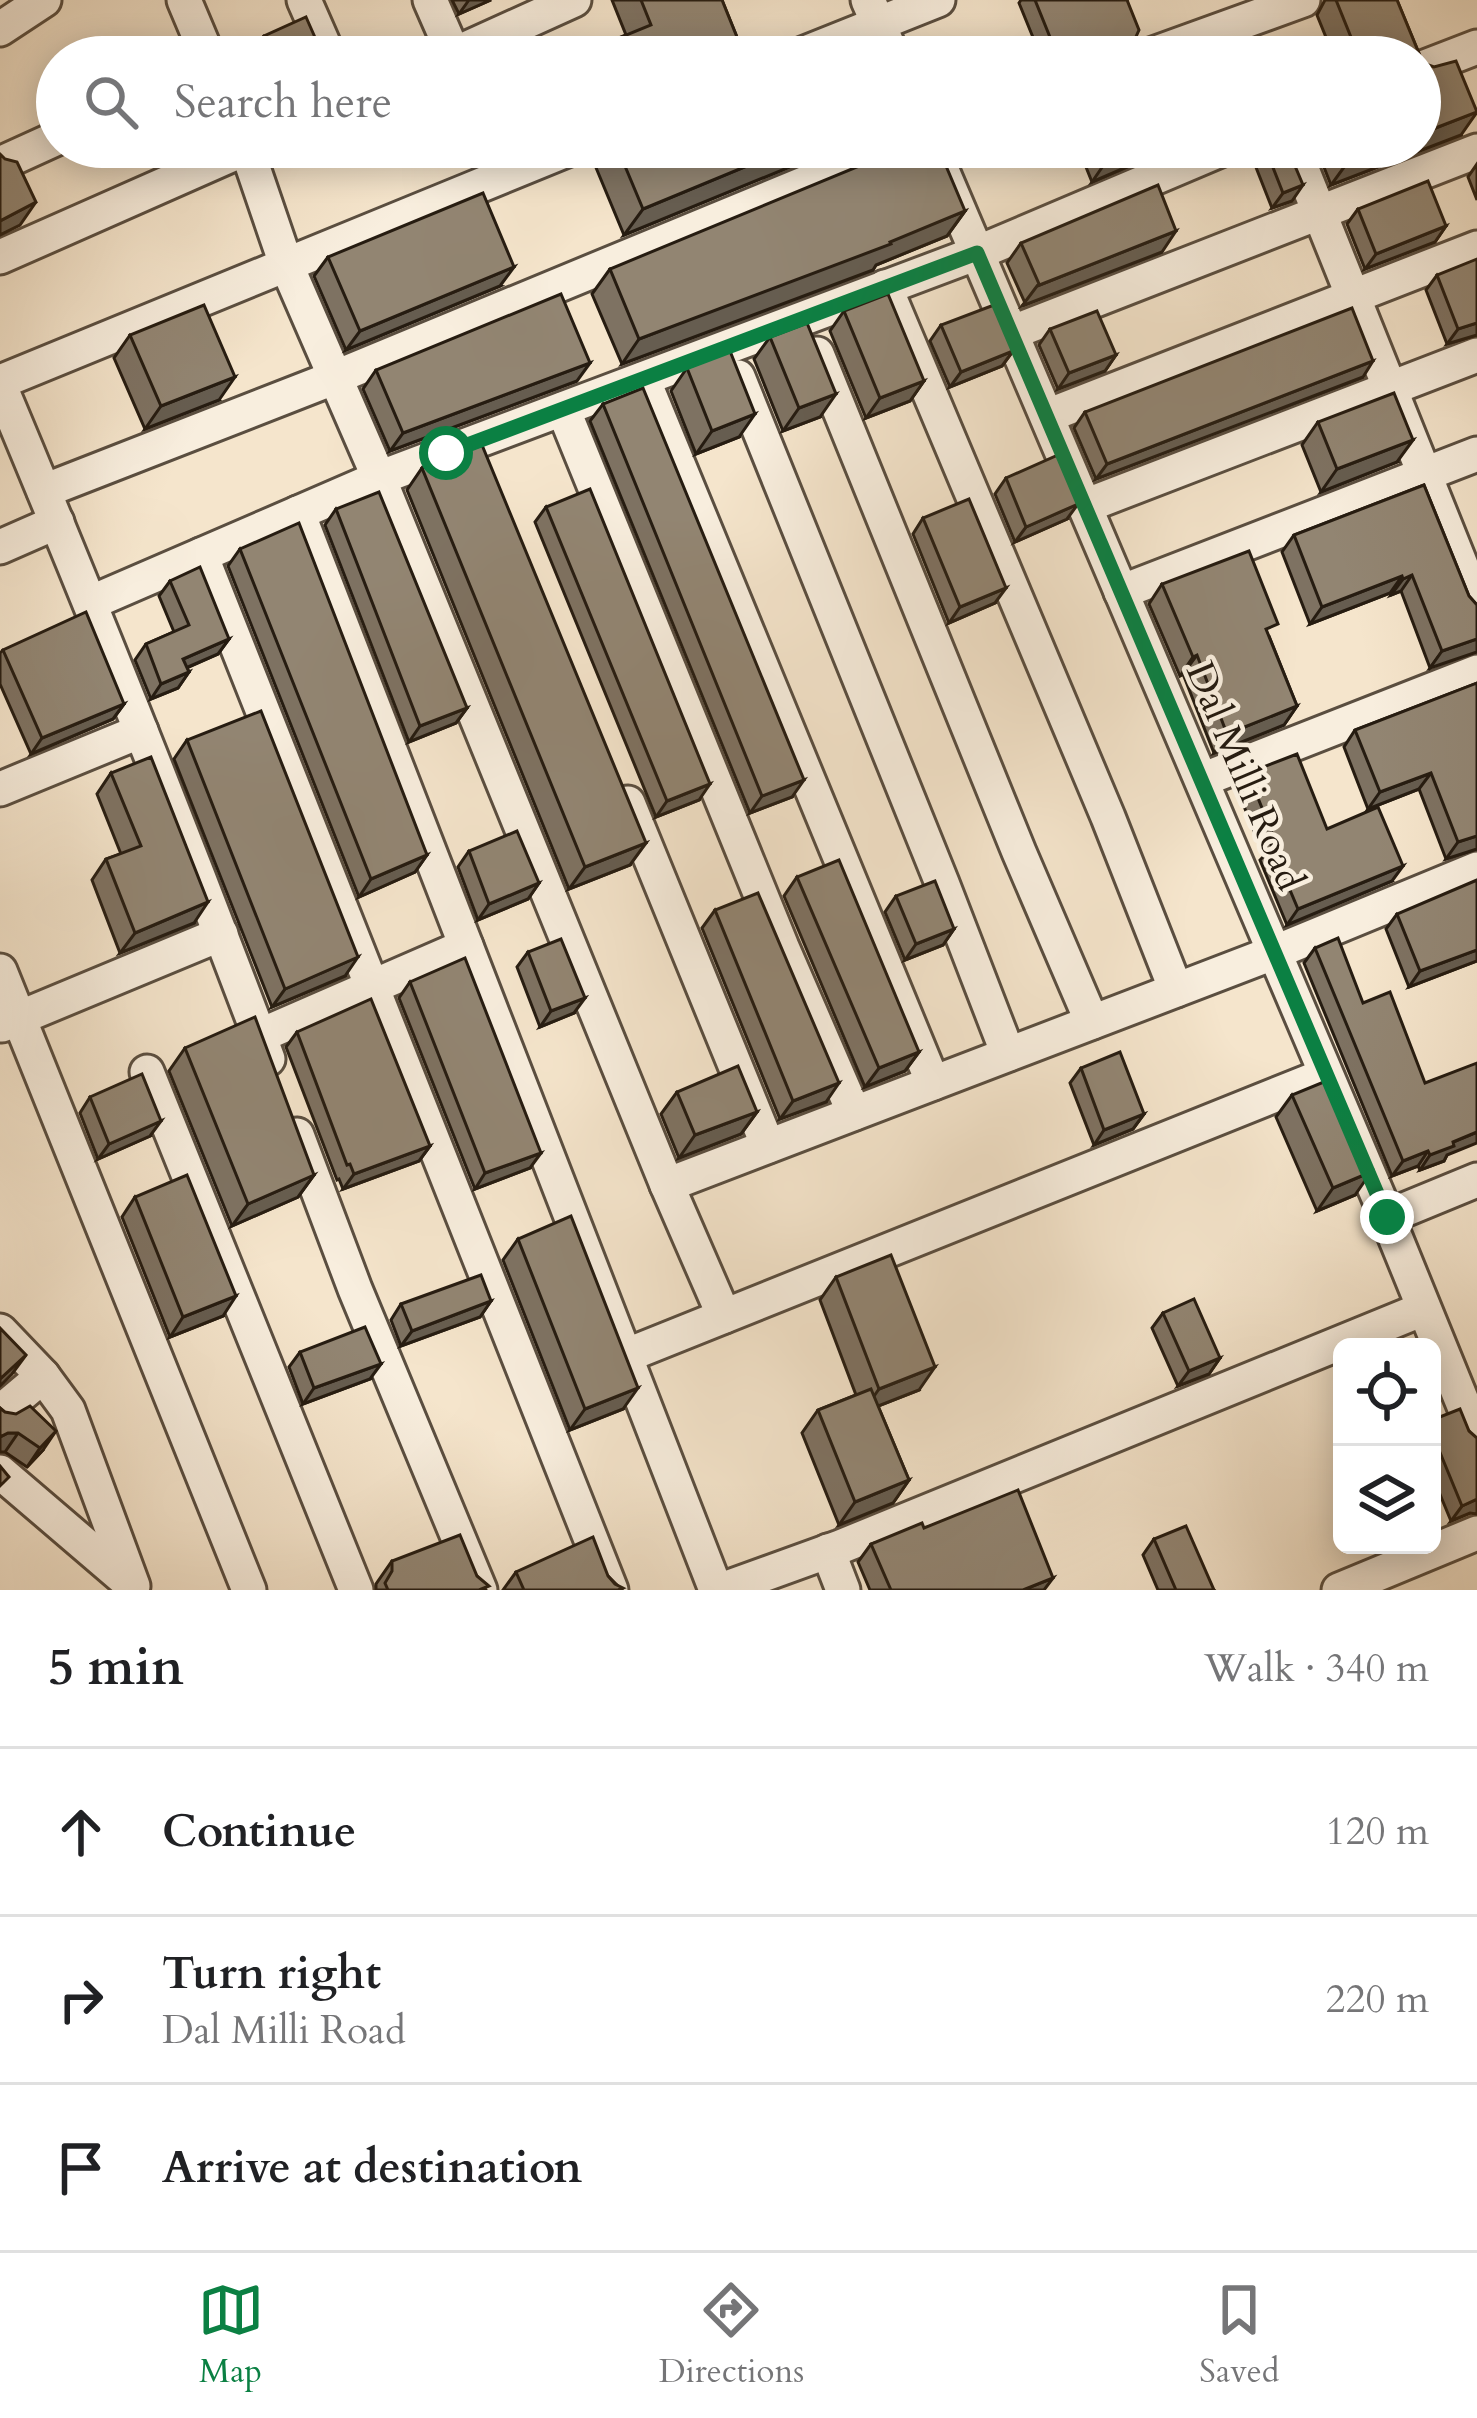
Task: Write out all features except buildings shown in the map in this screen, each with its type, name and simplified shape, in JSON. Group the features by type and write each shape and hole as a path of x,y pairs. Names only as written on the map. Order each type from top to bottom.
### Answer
{"street":[{"path":"0,29 44,0"},
{"path":"184,0 199,36"},
{"path":"304,0 320,36"},
{"path":"430,0 444,36"},
{"path":"495,36 574,0"},
{"path":"832,36 873,12 938,0"},
{"path":"1203,36 1303,0"},
{"path":"1441,61 1477,47"},
{"path":"0,164 36,148"},
{"path":"1441,165 1477,151"},
{"path":"0,257 200,168"},
{"path":"254,168 286,264 380,478 724,1316"},
{"path":"480,1590 355,1289 221,934 0,384 522,168"},
{"path":"44,490 336,377 842,168"},
{"name":"Dal Milli Road","path":"941,168 1477,1438"},
{"path":"90,603 380,478 483,451 563,409 977,253 1177,168"},
{"path":"1301,168 1477,605"},
{"path":"1011,333 1432,168"},
{"path":"1046,416 1477,248"},
{"path":"885,287 1176,990"},
{"path":"803,319 1092,1022"},
{"path":"726,347 1008,1054"},
{"path":"1085,506 1477,356"},
{"path":"643,379 933,1083"},
{"path":"563,409 854,1113"},
{"path":"1121,592 1477,454"},
{"path":"298,513 719,1590 828,1551 1423,1309"},
{"path":"0,547 57,523"},
{"path":"201,555 611,1590"},
{"path":"1202,780 1477,672"},
{"path":"0,789 141,731"},
{"path":"611,764 768,1146"},
{"path":"667,1185 1274,953 1477,868"},
{"path":"9,1022 221,934"},
{"path":"260,1036 466,946"},
{"path":"0,970 9,1022 249,1590"},
{"path":"147,1072 356,1590"},
{"path":"626,1356 1325,1075"},
{"path":"1387,1217 1477,1180"},
{"path":"0,1330 68,1410 136,1588"},
{"path":"0,1412 43,1376"},
{"path":"0,1472 136,1588"},
{"path":"1339,1590 1477,1533"},
{"path":"828,1551 843,1590"}],"route":[{"path":"446,453 977,253 1387,1217"}]}
